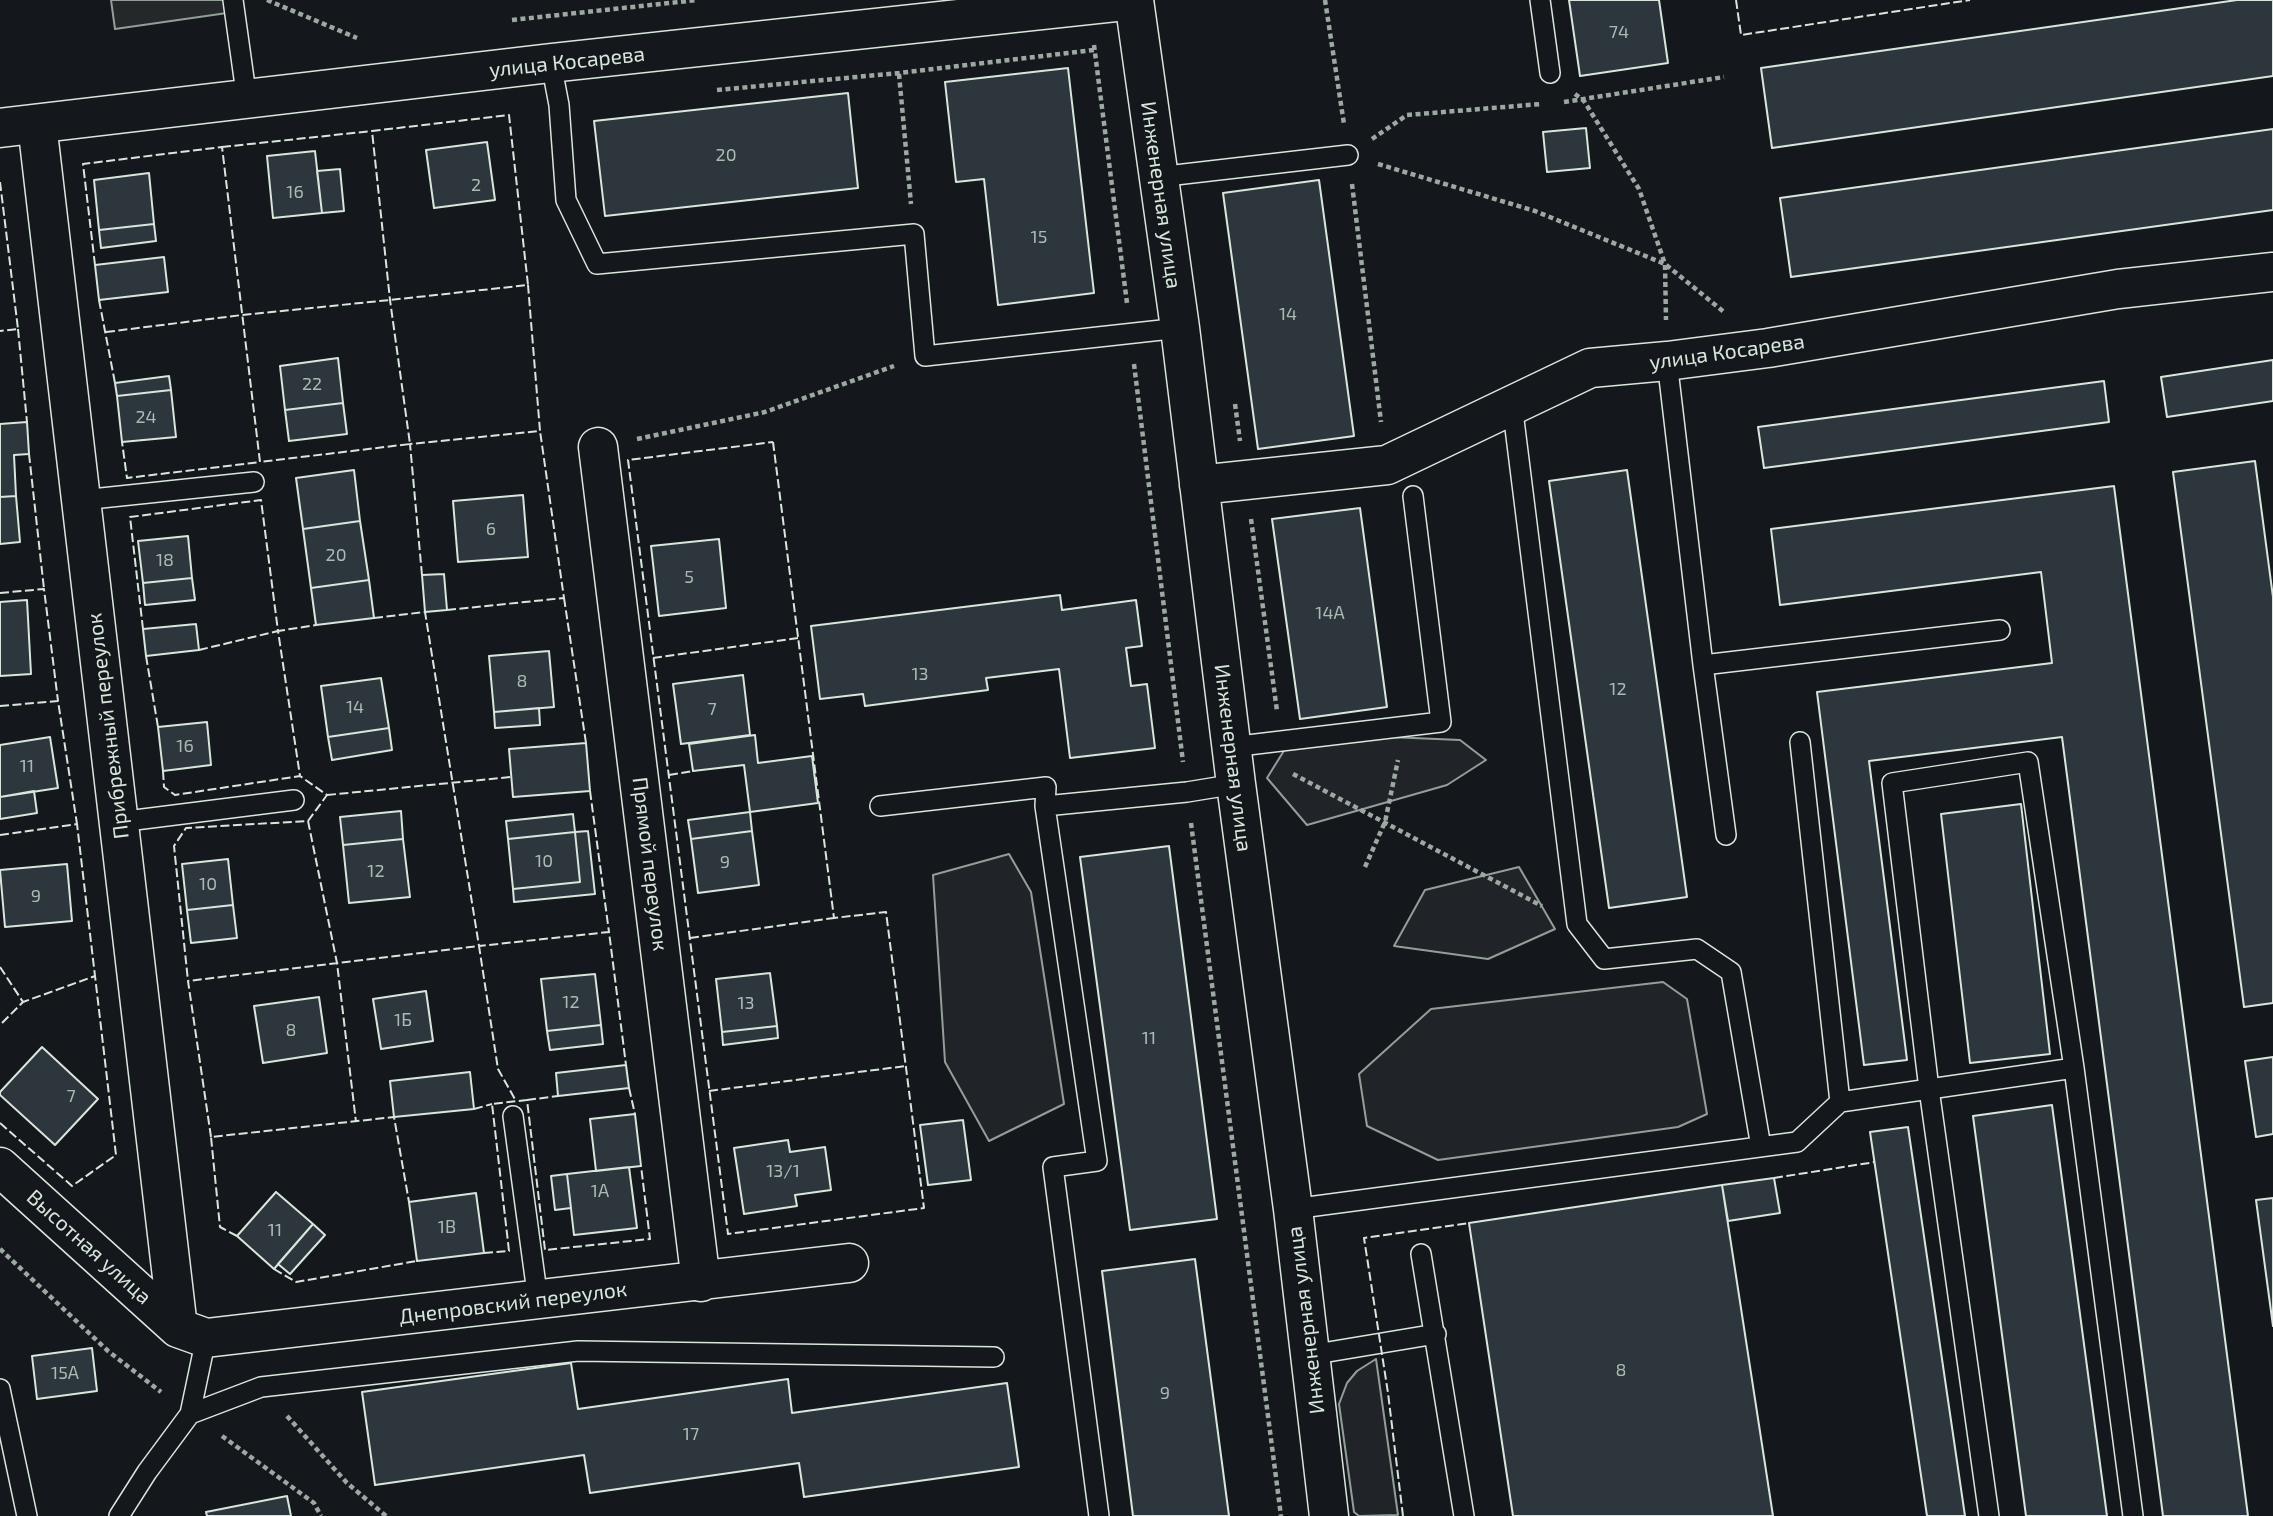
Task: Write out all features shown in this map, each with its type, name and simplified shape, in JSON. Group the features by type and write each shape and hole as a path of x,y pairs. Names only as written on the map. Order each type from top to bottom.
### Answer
{"street":[{"name":"улица Косарева","path":"0,128 551,63 1134,0"},
{"name":"Инженерная улица","path":"1134,0 1180,328 1231,747 1293,1209 1329,1516"},
{"name":"Прибрежный переулок","path":"37,124 119,822 192,1333"},
{"name":"улица Косарева","path":"1199,485 1387,465 1590,368 1768,348 2118,289 2273,272"},
{"name":"Прямой переулок","path":"598,447 701,1282"},
{"name":"Высотная улица","path":"0,1167 192,1333"},
{"name":"Днепровский переулок","path":"192,1333 537,1300 849,1263"}],"lane":[{"path":"233,0 247,100"},
{"path":"1539,0 1550,73"},
{"path":"551,63 559,105 566,200 597,264 914,234 925,356 1180,328"},
{"path":"1158,177 1348,155"},
{"path":"1667,361 1726,835"},
{"path":"1512,404 1577,924 1604,958 1697,948 1731,972 1761,1147"},
{"path":"82,500 254,482"},
{"path":"1231,747 1441,722 1413,496"},
{"path":"1703,665 2000,630"},
{"path":"1800,743 1840,1102"},
{"path":"1989,1516 1929,1089 1892,783 2028,762 2074,1068 2133,1516"},
{"path":"1045,806 1187,792 1236,784"},
{"path":"880,806 1046,787 1045,806 1097,1161 1053,1167 1099,1516"},
{"path":"119,822 294,800"},
{"path":"1293,1209 1797,1142 1840,1102 2074,1068"},
{"path":"513,1116 537,1300"},
{"path":"1421,1254 1464,1516"},
{"path":"190,1414 192,1333"},
{"path":"1310,1355 1436,1334"},
{"path":"119,1516 147,1472 190,1414 261,1387 578,1351 994,1357"},
{"path":"0,1389 27,1516"}],"path":[{"path":"267,0 357,38"},
{"path":"512,20 697,0"},
{"path":"1325,0 1348,155 1387,465"},
{"path":"894,27 914,234"},
{"path":"708,91 899,73 1140,45"},
{"path":"1550,73 1584,101 1639,189 1665,264 1667,361"},
{"path":"1556,103 1584,101 1724,77"},
{"path":"1348,155 1407,115 1543,104"},
{"path":"1348,155 1535,211 1665,264 1768,348"},
{"path":"598,447 765,412 925,356"},
{"path":"1234,400 1284,769 1577,924"},
{"path":"1365,867 1385,822 1406,725"},
{"path":"0,1248 108,1350 190,1414 314,1503 321,1516"},
{"path":"261,1387 347,1483 386,1516"}],"shaded area":[{"path":"111,0 233,0 234,12 115,29"},
{"path":"1295,733 1460,740 1486,760 1447,785 1307,825 1267,778"},
{"path":"1009,854 1031,892 1064,1104 989,1141 945,1062 933,875"},
{"path":"1519,867 1555,929 1488,959 1394,946 1425,890"},
{"path":"1663,982 1687,999 1707,1114 1678,1127 1438,1160 1367,1126 1359,1074 1431,1009"},
{"path":"1376,1359 1398,1515 1359,1516 1354,1512 1339,1404 1347,1383 1357,1371"}],"building":[{"path":"1569,0 1659,0 1668,63 1580,76"},
{"path":"2237,0 2273,0 2273,76 1772,148 1761,68"},
{"path":"1068,68 1094,293 998,305 984,179 956,182 945,82"},
{"path":"848,93 858,188 605,216 594,121"},
{"path":"1586,128 1590,168 1547,172 1543,132"},
{"path":"2273,129 2273,210 1791,277 1780,198"},
{"path":"487,142 495,200 434,208 426,150"},
{"path":"315,151 322,213 273,218 267,156"},
{"path":"340,169 344,211 322,213 317,171"},
{"path":"149,173 154,224 99,230 94,180"},
{"path":"1319,180 1354,436 1258,449 1223,193"},
{"path":"154,224 156,241 101,248 99,230"},
{"path":"164,257 168,292 99,300 95,265"},
{"path":"338,358 343,403 285,410 280,366"},
{"path":"2273,360 2273,401 2167,417 2161,377"},
{"path":"169,376 171,390 117,396 115,383"},
{"path":"2104,381 2109,422 1764,468 1758,427"},
{"path":"171,390 176,437 122,442 117,396"},
{"path":"343,403 347,434 289,441 285,410"},
{"path":"27,422 29,454 14,455 16,496 0,497 0,424"},
{"path":"2255,461 2273,597 2273,1003 2244,1007 2173,472"},
{"path":"354,470 360,521 303,529 296,478"},
{"path":"1627,470 1687,897 1609,908 1549,481"},
{"path":"2114,486 2248,1516 2163,1516 2062,737 1869,761 1907,1060 1864,1065 1817,692 2052,663 2041,572 1780,605 1771,529"},
{"path":"523,495 528,557 458,562 453,501"},
{"path":"16,496 20,542 0,544 0,497"},
{"path":"1360,508 1387,707 1300,719 1272,519"},
{"path":"360,521 369,580 311,588 303,529"},
{"path":"188,536 192,578 143,583 138,541"},
{"path":"719,539 726,608 659,616 651,546"},
{"path":"444,574 447,610 425,612 422,575"},
{"path":"192,578 195,600 145,605 143,583"},
{"path":"369,580 374,618 316,625 311,588"},
{"path":"1060,595 1062,610 1136,600 1142,646 1126,648 1131,686 1147,684 1155,748 1070,758 1059,669 986,678 988,690 865,706 863,694 820,699 811,626"},
{"path":"27,600 31,674 0,676 0,602"},
{"path":"196,624 199,650 146,656 143,629"},
{"path":"549,651 554,707 494,712 489,656"},
{"path":"743,675 750,735 681,744 673,684"},
{"path":"381,678 389,728 328,737 321,686"},
{"path":"539,708 540,725 495,728 494,712"},
{"path":"207,722 211,765 163,771 158,727"},
{"path":"389,728 392,750 332,760 328,737"},
{"path":"755,735 758,763 812,756 818,803 750,812 744,765 693,771 689,744"},
{"path":"50,737 58,788 0,797 0,745"},
{"path":"586,743 590,791 513,797 509,749"},
{"path":"34,791 37,813 0,819 0,797"},
{"path":"2021,804 2050,1054 1970,1063 1941,814"},
{"path":"401,811 403,839 343,845 340,817"},
{"path":"750,812 752,831 691,839 688,820"},
{"path":"573,814 575,832 508,839 506,821"},
{"path":"588,831 595,894 514,902 513,889 580,882 575,832"},
{"path":"752,831 759,885 698,893 691,839"},
{"path":"575,832 580,882 513,889 508,839"},
{"path":"403,839 410,897 349,903 343,845"},
{"path":"1169,846 1217,1219 1130,1230 1080,857"},
{"path":"228,859 233,905 187,910 182,864"},
{"path":"67,864 72,921 5,927 0,870"},
{"path":"233,905 237,938 191,943 187,910"},
{"path":"770,973 777,1026 722,1032 716,979"},
{"path":"595,974 601,1025 547,1031 541,979"},
{"path":"426,991 433,1041 381,1049 373,999"},
{"path":"319,997 327,1053 263,1063 254,1006"},
{"path":"601,1025 603,1044 550,1050 547,1031"},
{"path":"777,1026 778,1038 723,1045 722,1032"},
{"path":"42,1047 98,1099 55,1145 0,1095"},
{"path":"2273,1057 2273,1134 2256,1137 2245,1061"},
{"path":"626,1065 629,1088 558,1096 556,1073"},
{"path":"470,1072 474,1109 394,1117 390,1081"},
{"path":"2052,1105 2107,1516 2026,1516 1973,1116"},
{"path":"635,1114 641,1166 596,1171 590,1119"},
{"path":"963,1120 971,1180 928,1185 920,1125"},
{"path":"1908,1127 1965,1516 1927,1516 1870,1132"},
{"path":"788,1140 790,1152 825,1147 831,1190 795,1195 797,1206 744,1214 734,1148"},
{"path":"629,1167 637,1228 574,1235 567,1174"},
{"path":"567,1174 571,1208 555,1210 551,1176"},
{"path":"1774,1178 1780,1213 1728,1221 1722,1185"},
{"path":"1722,1185 1773,1516 1513,1516 1469,1223"},
{"path":"276,1192 313,1224 274,1269 237,1236"},
{"path":"476,1193 484,1253 417,1261 409,1202"},
{"path":"2273,1198 2273,1326 2256,1200"},
{"path":"313,1224 325,1235 290,1274 278,1264"},
{"path":"1195,1259 1229,1516 1133,1516 1102,1271"},
{"path":"92,1348 97,1391 37,1399 32,1356"},
{"path":"571,1363 578,1409 788,1379 792,1413 1007,1383 1019,1467 804,1497 799,1463 590,1493 584,1455 375,1485 362,1392"},
{"path":"287,1496 291,1516 207,1516 206,1512"}],"fence":[{"path":"1736,0 1741,35 1970,0"},
{"path":"106,332 242,315 390,300 528,285 509,115 372,131 390,300 410,444 260,462"},
{"path":"222,147 372,131"},
{"path":"95,265 83,164 222,147 260,462 127,478 122,442"},
{"path":"0,182 18,329 0,331"},
{"path":"422,575 410,444 540,431 528,285"},
{"path":"99,300 115,383"},
{"path":"18,329 27,422"},
{"path":"447,610 564,598 540,431"},
{"path":"773,442 834,918 886,912 924,1208 728,1234 628,460 773,442"},
{"path":"29,454 44,589"},
{"path":"143,629 130,517 261,500 278,631 316,625"},
{"path":"0,593 44,589 58,701"},
{"path":"564,598 586,743"},
{"path":"374,618 425,612 479,946 609,932 626,1065"},
{"path":"199,650 278,631 300,776"},
{"path":"653,658 798,638"},
{"path":"146,656 158,727"},
{"path":"0,706 58,701 77,824"},
{"path":"163,771 164,787 175,795 300,776 327,795 308,821 186,828 174,846 188,981"},
{"path":"669,775 693,771"},
{"path":"327,795 511,777"},
{"path":"590,791 609,932"},
{"path":"308,821 337,963 356,1122"},
{"path":"0,835 77,824 95,976"},
{"path":"690,938 834,918"},
{"path":"211,1137 188,981 479,946 498,1069 516,1101"},
{"path":"0,967 23,1002 0,1025"},
{"path":"0,1123 72,1186 116,1155 95,976 23,1002"},
{"path":"709,1091 906,1066"},
{"path":"629,1088 635,1114"},
{"path":"527,1100 558,1096"},
{"path":"484,1253 509,1251 492,1104 527,1100 545,1250 650,1239 641,1166"},
{"path":"474,1109 492,1104"},
{"path":"237,1236 220,1227 211,1137 394,1117 409,1202"},
{"path":"1774,1178 1875,1162"},
{"path":"1403,1516 1388,1393 1364,1238 1469,1223"},
{"path":"274,1269 296,1282 417,1261"}]}
